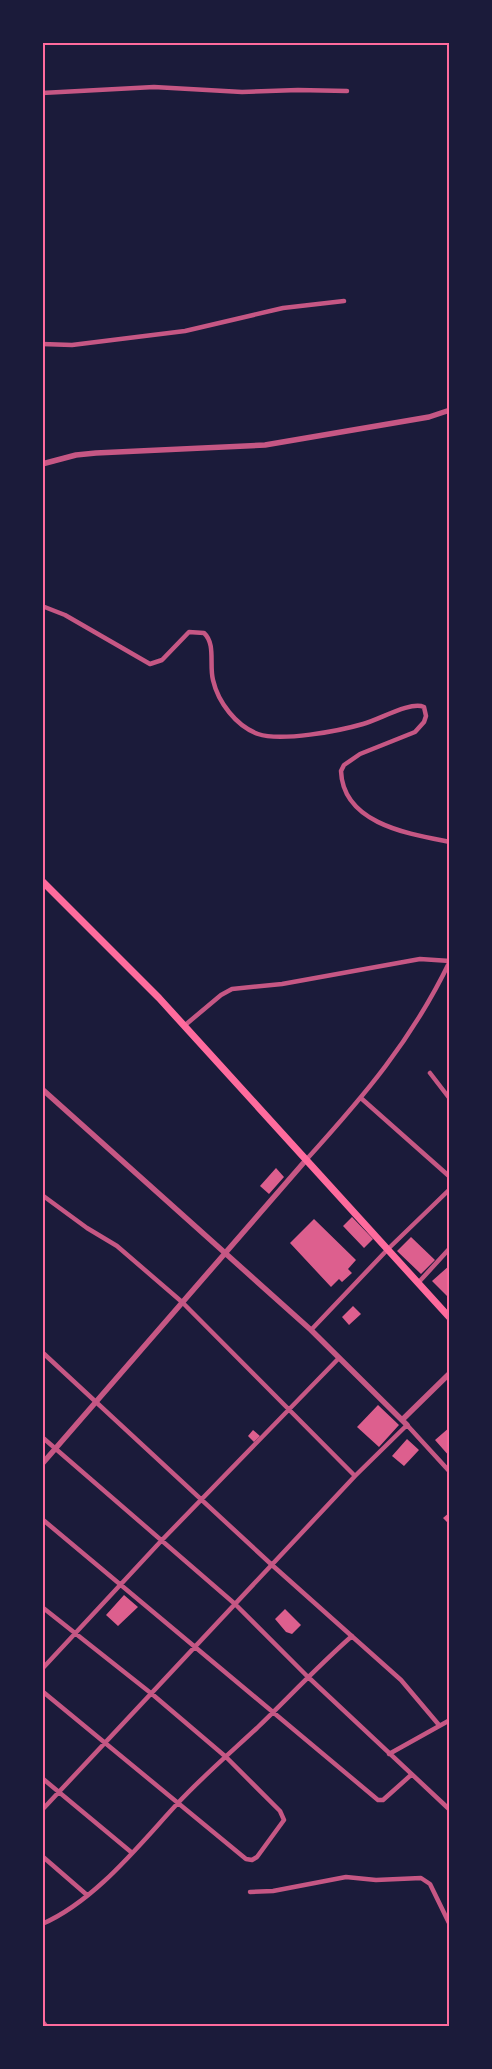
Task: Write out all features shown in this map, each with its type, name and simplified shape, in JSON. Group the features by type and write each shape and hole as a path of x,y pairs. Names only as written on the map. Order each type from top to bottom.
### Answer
{"main road":[{"path":"42,882 184,1026 450,1318"}],"street":[{"path":"42,93 154,87 235,92 347,90"},
{"path":"42,344 72,345 185,331 283,308 344,301"},
{"path":"42,464 67,457 96,453 265,445 429,417 450,410"},
{"path":"42,606 65,615 150,664 162,660 189,632 204,633 210,643 213,680 218,695 237,721 258,734 302,735 341,730 364,724 408,707 420,705 424,707 426,716 420,728 415,732 350,760 341,771 341,781 350,798 369,818 392,829 450,842"},
{"path":"42,1464 306,1160 362,1099 423,1013 450,961 420,960 282,984 232,989 221,994 184,1026"},
{"path":"430,1073 450,1099"},
{"path":"42,1089 311,1330 450,1472"},
{"path":"362,1099 450,1177"},
{"path":"311,1330 388,1249 450,1190"},
{"path":"42,1195 87,1228 116,1246 182,1302 355,1476"},
{"path":"418,1283 450,1248"},
{"path":"42,1352 272,1565 401,1680 439,1725"},
{"path":"42,1669 201,1499 338,1359"},
{"path":"42,1810 60,1793 450,1373"},
{"path":"42,1437 235,1604 307,1676 450,1810"},
{"path":"42,1519 378,1800 383,1800 411,1774"},
{"path":"42,1606 152,1694 226,1758 280,1811 284,1820 260,1853 253,1860 248,1860 42,1691"},
{"path":"42,1924 65,1912 87,1895 178,1802 226,1758 307,1676 352,1636"},
{"path":"389,1754 450,1720"},
{"path":"42,1778 131,1852"},
{"path":"42,1856 87,1895"},
{"path":"250,1892 272,1891 346,1877 376,1880 420,1878 430,1884 450,1925"},
{"path":"42,2022 46,2026"}],"building":[{"path":"276,1168 284,1177 269,1194 260,1186"},
{"path":"352,1217 373,1239 364,1248 343,1226"},
{"path":"314,1219 356,1260 348,1269 352,1273 342,1282 339,1279 331,1287 290,1243"},
{"path":"411,1237 435,1260 421,1274 397,1251"},
{"path":"450,1265 450,1299 432,1281"},
{"path":"353,1306 361,1314 349,1325 342,1317"},
{"path":"378,1405 399,1425 379,1447 357,1427"},
{"path":"450,1427 450,1457 435,1440"},
{"path":"253,1430 260,1436 254,1442 248,1436"},
{"path":"407,1439 419,1450 404,1466 392,1456"},
{"path":"450,1512 450,1525 443,1518"},
{"path":"124,1595 138,1607 118,1626 106,1615"},
{"path":"285,1609 301,1625 292,1634 286,1632 275,1619"}]}
